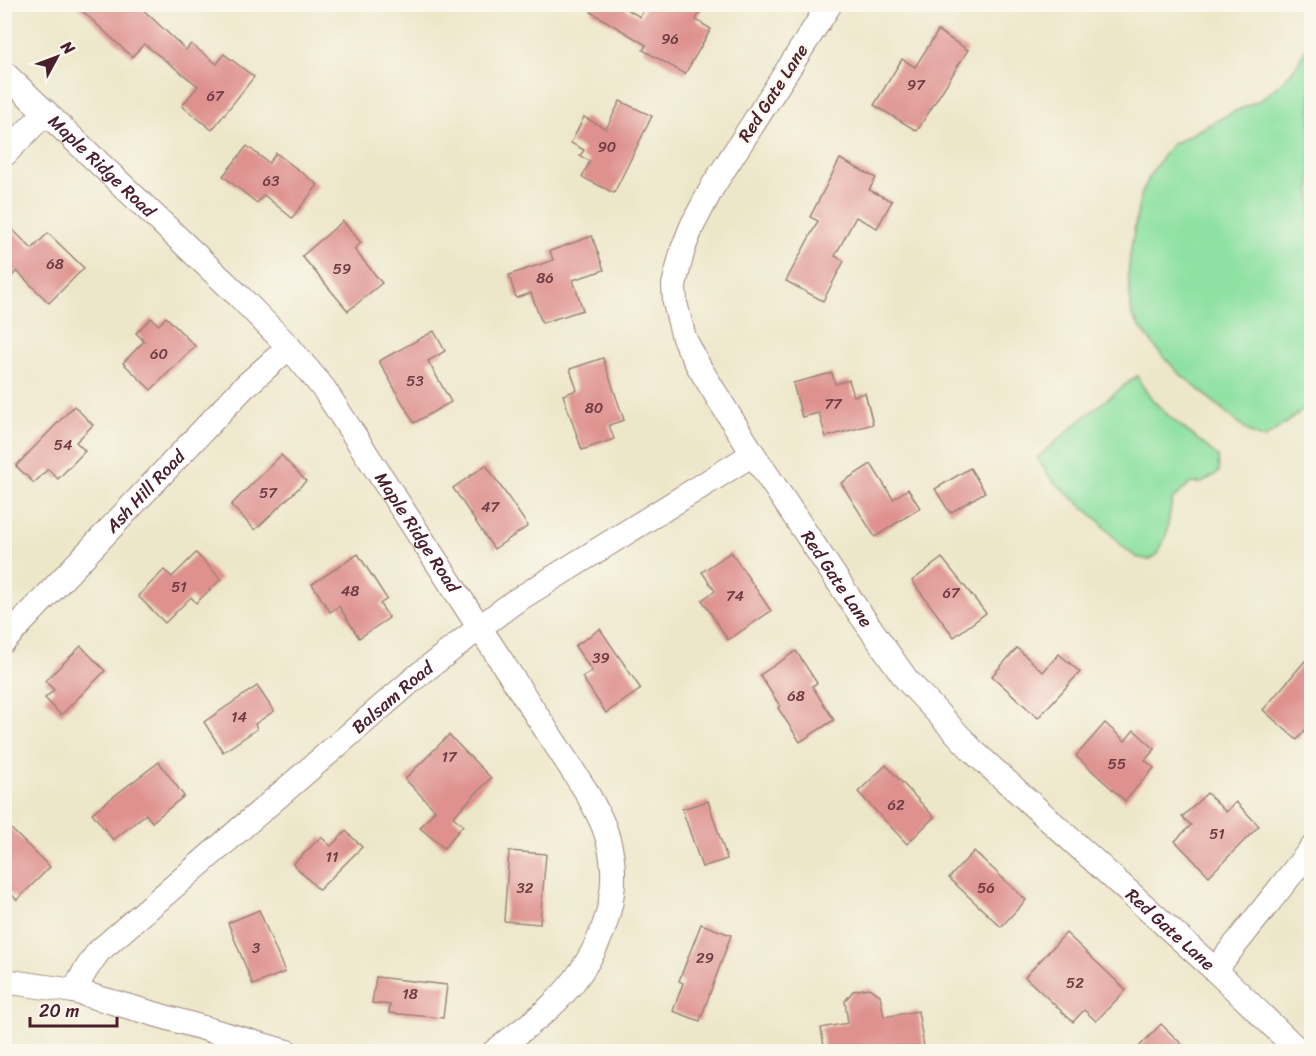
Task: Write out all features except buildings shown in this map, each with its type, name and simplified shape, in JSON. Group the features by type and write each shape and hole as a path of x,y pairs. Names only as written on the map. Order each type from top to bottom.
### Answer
{"street":[{"name":"Red Gate Lane","path":"830,4 709,193 692,226 683,249 674,285 675,303 687,345 753,454 906,679 943,720 1009,784 1215,970 1300,1052"},
{"name":"Maple Ridge Road","path":"4,73 239,296 289,347 340,411 586,791 607,836 614,878 609,911 597,945 579,974 547,1009 494,1052"},
{"path":"4,155 46,112"},
{"name":"Ash Hill Road","path":"4,640 242,389 289,347"},
{"name":"Balsam Road","path":"74,991 98,952 416,677 514,602 753,454"},
{"path":"1215,970 1311,848"},
{"path":"4,981 74,991 287,1052"}],"green space":[{"path":"1311,41 1311,404 1264,439 1251,433 1180,374 1159,352 1132,316 1128,275 1131,248 1140,198 1151,173 1171,145 1260,100 1295,68"},
{"path":"1137,376 1144,389 1163,411 1218,457 1219,472 1202,483 1191,483 1172,500 1166,536 1158,554 1149,560 1136,557 1122,546 1099,521 1052,480 1037,458"}]}
